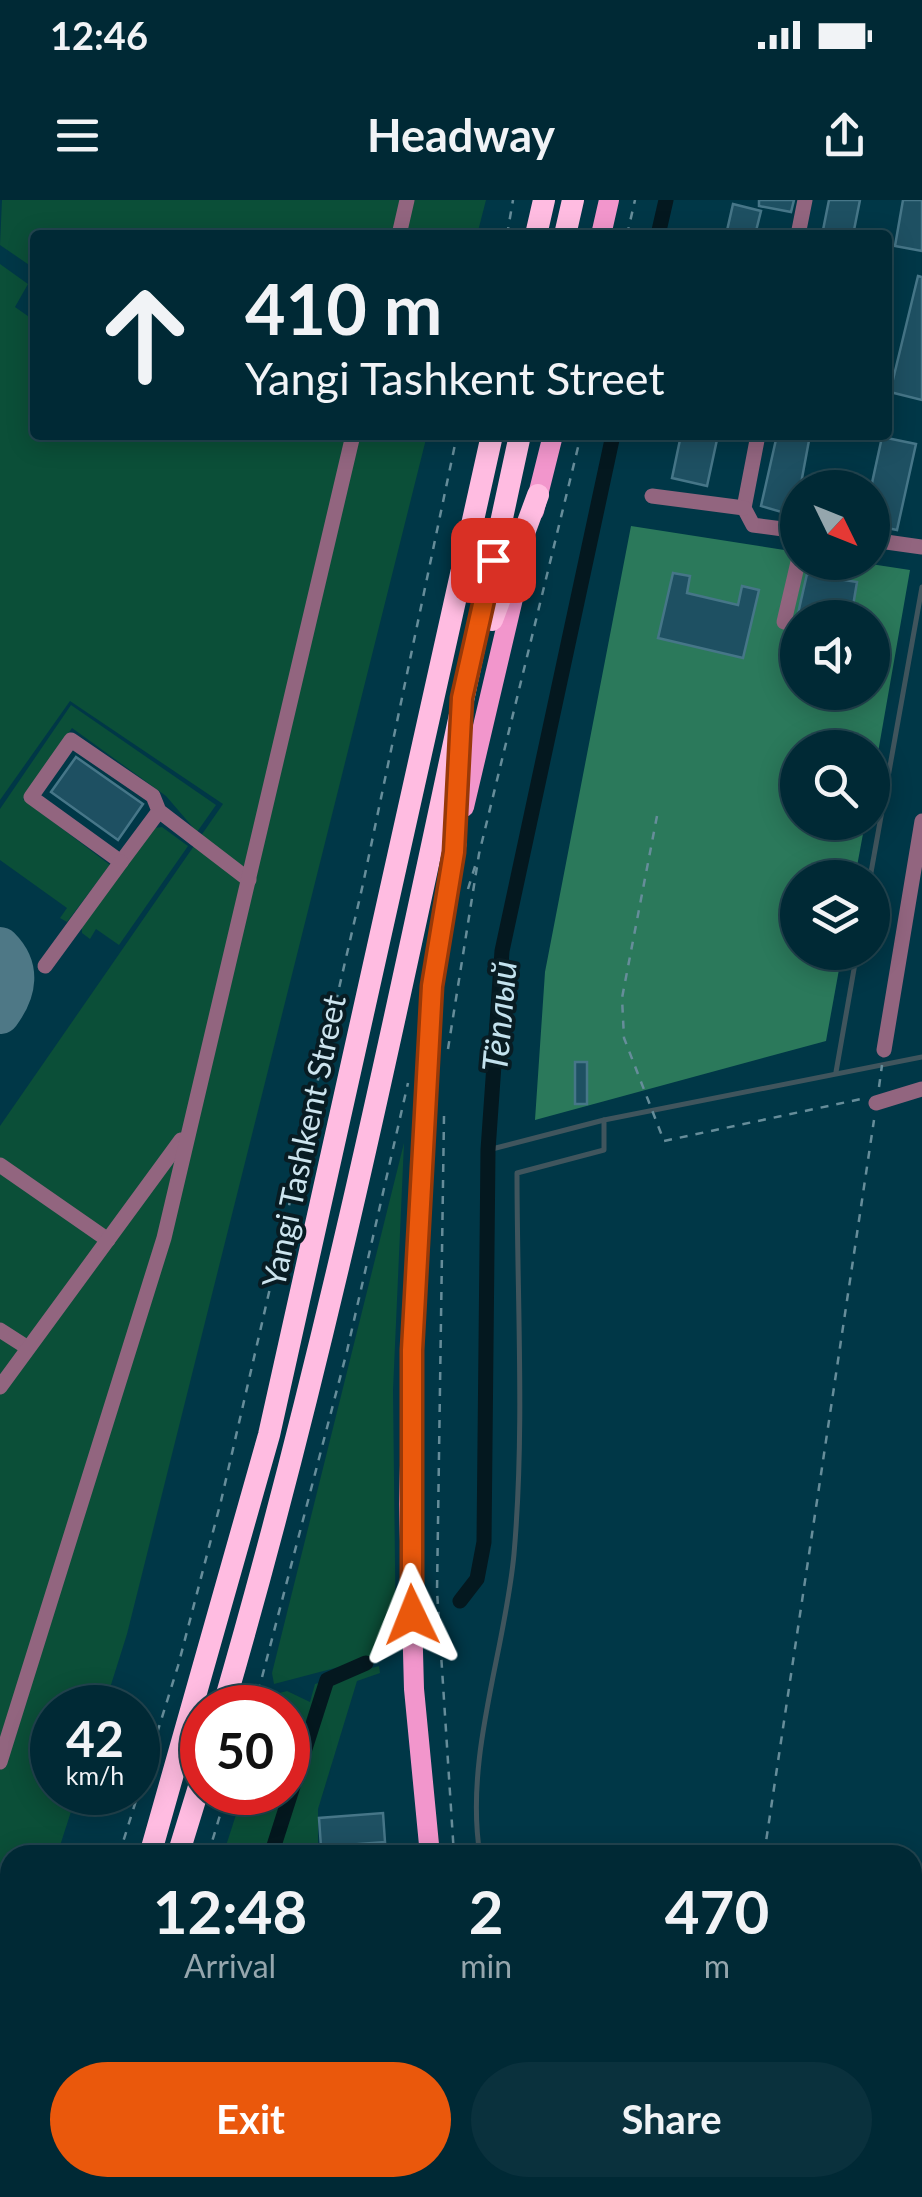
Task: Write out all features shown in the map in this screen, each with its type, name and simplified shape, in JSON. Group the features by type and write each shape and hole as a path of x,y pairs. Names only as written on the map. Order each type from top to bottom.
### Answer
{"highway":[{"path":"537,230 544,200"},
{"path":"566,230 573,200"},
{"name":"Yangi Tashkent Street","path":"153,1845 208,1664 278,1397 491,440"},
{"name":"Yangi Tashkent Street","path":"229,1685 302,1415 519,440"},
{"path":"454,852 462,698 538,495"},
{"path":"181,1845 190,1815"}],"main road":[{"path":"603,230 610,200"},
{"path":"429,1845 414,1689 409,1504 418,1196 432,986 454,852 552,440"}],"street":[{"path":"400,230 407,200"},
{"path":"799,230 804,200"},
{"path":"0,1762 164,1238 352,440"},
{"path":"757,440 744,508 753,525 780,529"},
{"path":"652,496 744,508"},
{"path":"890,542 920,546"},
{"path":"121,862 31,797 71,740 153,796 159,811 249,880"},
{"path":"45,966 159,811"},
{"path":"884,1050 922,821"},
{"path":"877,1100 922,1089"},
{"path":"0,1386 187,1131"},
{"path":"0,1165 108,1240"},
{"path":"0,1330 28,1348"}],"path":[{"path":"508,230 514,200"},
{"path":"628,230 635,200"},
{"path":"122,1845 178,1666 221,1501 363,884 456,440"},
{"path":"464,901 580,440"},
{"path":"657,816 622,998 624,1038 664,1141 877,1100"},
{"path":"446,1060 480,848"},
{"path":"765,1845 884,1050"},
{"path":"260,1685 348,1351 409,1079"},
{"path":"444,1112 437,1591 453,1845"},
{"path":"211,1845 221,1815"}],"green space":[{"path":"2,200 486,200 478,230 30,230 30,266 0,245"},
{"path":"0,264 28,284 15,307 30,318 30,440 426,440 127,1634 111,1685 30,1685 30,1815 70,1815 60,1845 0,1845 0,1126 223,804 70,701 0,800"},
{"path":"631,526 780,549 780,580 890,580 890,567 910,570 890,684 890,600 780,600 780,710 885,710 882,730 780,730 780,840 862,840 858,860 780,860 780,970 839,970 826,1041 535,1120 545,972"},
{"path":"71,705 216,805 197,832 166,796 72,728 23,799 110,865 67,922 60,918 67,908 0,860 0,809"},
{"path":"162,827 188,846 119,945 96,929 90,939 82,933 82,923 154,828"},
{"path":"404,1143 393,1390 396,1652 274,1684 272,1673"},
{"path":"379,1666 380,1673 357,1681 318,1809 318,1845 226,1845 236,1815 310,1815 310,1702 315,1684"}],"building":[{"path":"759,200 794,200 791,212 759,206"},
{"path":"829,200 860,200 854,230 823,230"},
{"path":"903,200 922,200 922,251 895,246"},
{"path":"733,204 761,211 756,230 727,230"},
{"path":"918,276 922,277 922,400 892,392"},
{"path":"680,440 717,440 707,486 672,478"},
{"path":"776,440 809,440 804,470 780,470 780,512 761,506"},
{"path":"881,440 916,444 897,530 890,529 890,470 875,470"},
{"path":"673,573 690,576 687,593 738,605 742,586 759,590 743,658 658,638"},
{"path":"806,580 857,582 854,600 801,600"},
{"path":"76,757 143,804 118,840 51,792"},
{"path":"575,1062 587,1062 587,1104 575,1104"},
{"path":"383,1813 385,1842 321,1845 319,1818"}],"waterway":[{"name":"Тёплый","path":"659,230 666,200"},
{"name":"Тёплый","path":"460,1601 477,1579 484,1542 488,1150 502,951 612,440"},
{"path":"873,860 922,587"},
{"path":"836,1072 854,970"},
{"path":"479,1845 476,1818 481,1743 509,1591 517,1507 517,1173 604,1150 604,1120 922,1057"},
{"path":"488,1150 604,1120"},
{"name":"Тёплый","path":"274,1845 327,1680 366,1663"}],"taxiway":[{"path":"0,947 14,971 13,988 0,1014"}],"route":[{"path":"412,1615 412,1350 432,986 454,852 462,698 493,560"}]}
